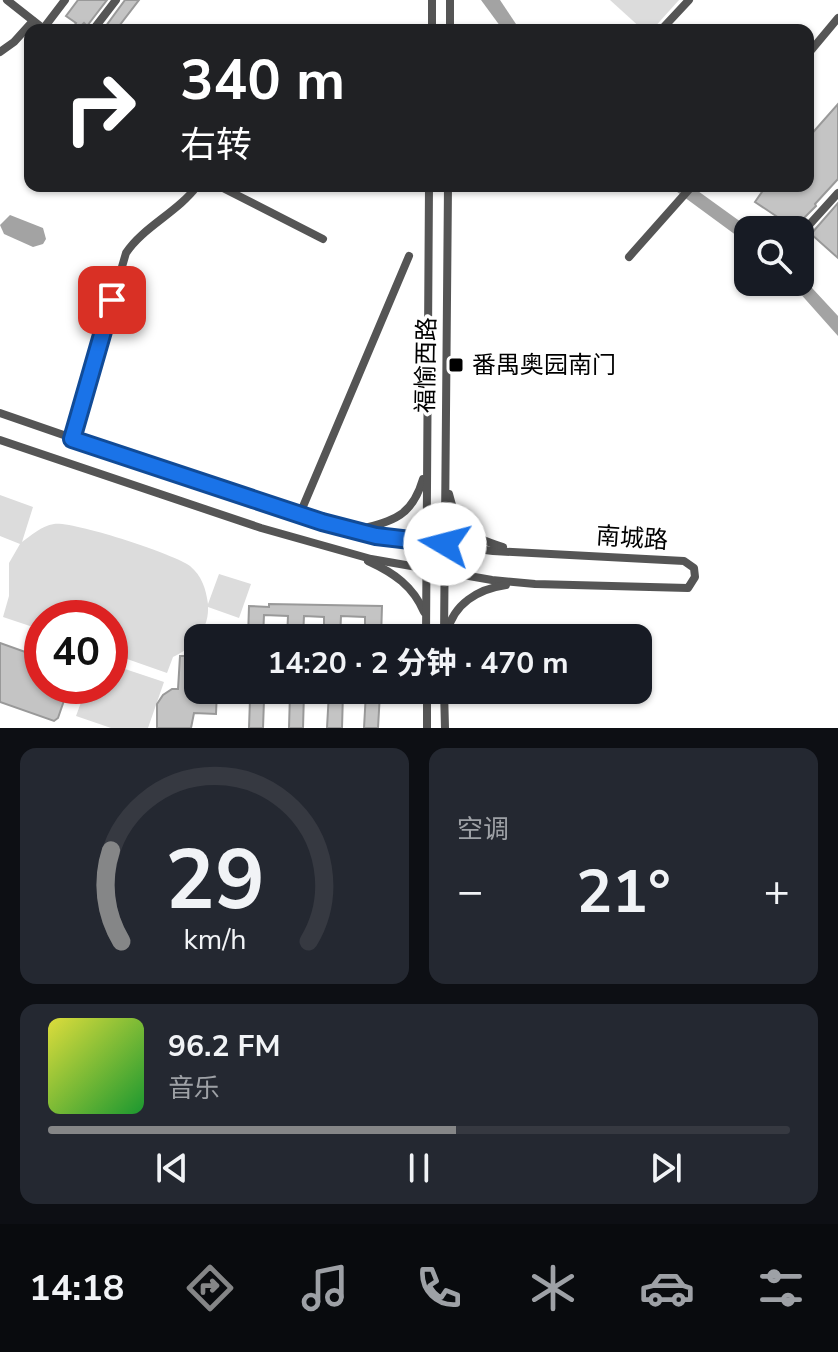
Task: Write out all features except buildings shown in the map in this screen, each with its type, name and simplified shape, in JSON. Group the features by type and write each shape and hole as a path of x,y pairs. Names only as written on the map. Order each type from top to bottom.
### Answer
{"street":[{"path":"48,24 65,0"},
{"path":"98,24 116,0"},
{"path":"432,0 432,24"},
{"path":"450,0 450,24"},
{"path":"667,24 689,0"},
{"path":"11,1 37,24"},
{"path":"814,47 838,18"},
{"path":"30,24 33,21"},
{"path":"0,52 24,31"},
{"path":"72,439 126,253 132,244 175,210 192,192"},
{"path":"231,192 323,239"},
{"name":"福愉西路","path":"426,617 429,192"},
{"name":"福愉西路","path":"445,624 448,192"},
{"path":"629,257 687,192"},
{"path":"814,219 838,193"},
{"path":"299,516 409,256"},
{"name":"南城路","path":"0,413 299,516 354,531 519,552 684,561 695,572 688,588 600,587 528,583 350,554 261,528 0,440"},
{"path":"354,531 394,520 408,509 419,491 426,450"},
{"path":"445,473 452,508 463,528 483,541 519,552"},
{"path":"350,554 384,568 404,582 416,597 426,617 426,624"},
{"path":"450,624 458,609 476,593 498,586 528,583"},
{"path":"427,704 427,728"},
{"path":"444,704 445,728"}],"shaded area":[{"path":"481,0 500,0 516,24 499,24"},
{"path":"610,0 679,0 657,24 636,24"},
{"path":"677,192 699,192 734,217 734,234"},
{"path":"10,215 43,228 46,239 43,244 33,247 4,234 0,225"},
{"path":"814,290 838,316 838,336 802,296 814,296"},
{"path":"0,495 33,507 22,542 41,529 65,524 145,547 190,566 203,583 208,604 219,574 251,584 239,618 208,607 206,624 184,624 184,651 173,657 167,673 128,659 128,600 24,600 24,624 3,617 9,596 9,563 20,544 0,536"},
{"path":"128,670 164,682 148,728 111,728 76,716 80,704 128,704"}],"place":[{"name":"番禺奥园南门","path":"456,365"}],"route":[{"path":"112,300 72,439 322,522 376,536 445,544"}]}
